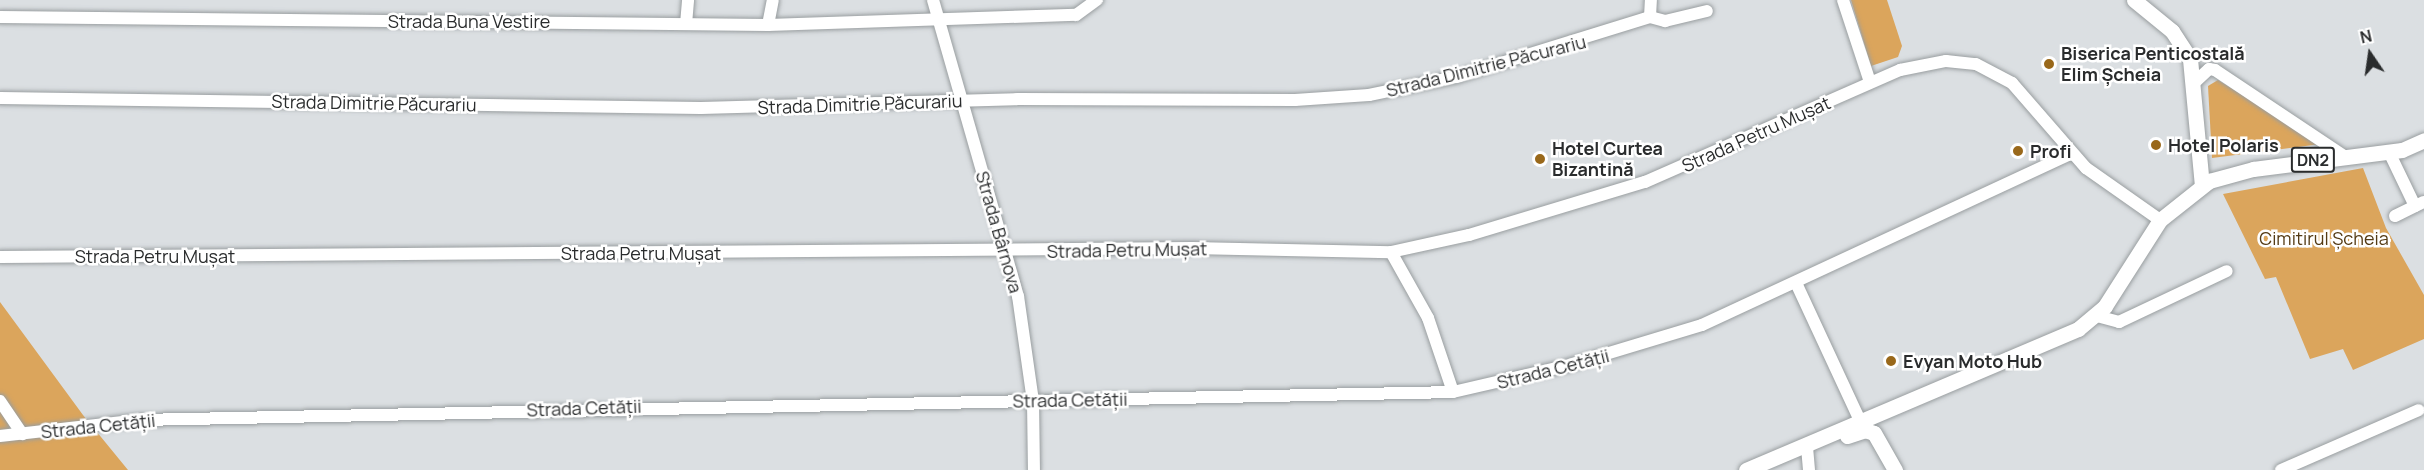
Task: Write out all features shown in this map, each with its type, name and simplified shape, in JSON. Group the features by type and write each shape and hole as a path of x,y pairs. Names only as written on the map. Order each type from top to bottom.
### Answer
{"main road":[{"path":"2134,0 2181,41 2195,82 2202,185"},
{"name":"DN2","path":"1882,441 1884,424 1915,401 2054,342 2097,316 2160,220 2202,185 2237,171 2389,152 2424,140"},
{"path":"1827,440 1860,421 1915,401"},
{"path":"1746,470 1827,440 1865,430 1882,441 1895,470"}],"street":[{"path":"686,24 688,0"},
{"path":"768,25 773,0"},
{"name":"Strada Bârnova","path":"933,0 1020,307 1033,401 1034,470"},
{"name":"Strada Buna Vestire","path":"0,17 768,25 1076,15 1097,0"},
{"path":"1650,17 1651,0"},
{"path":"1843,0 1870,82"},
{"name":"Strada Dimitrie Păcurariu","path":"0,98 701,108 962,101 1236,102 1369,95 1502,64 1650,17 1665,21 1707,11"},
{"name":"Strada Petru Mușat","path":"0,257 1391,252 1469,235 1645,182 1870,82 1928,63 1976,64 2012,83 2071,154 2160,220"},
{"path":"2195,82 2209,69 2215,70 2344,156"},
{"path":"2389,152 2420,204 2395,216"},
{"name":"Strada Cetății","path":"0,436 140,420 1453,392 1648,344 1797,285 2071,154"},
{"path":"1391,252 1428,318 1453,392"},
{"path":"2097,316 2119,322 2228,271"},
{"path":"1797,285 1860,421"},
{"name":"Strada Cetății","path":"0,401 22,434"},
{"path":"2281,470 2419,410"},
{"path":"1807,447 1809,470"}],"green space":[{"path":"1851,0 1887,0 1902,46 1898,57 1871,66"},
{"path":"2218,80 2321,144 2212,158 2208,86"},
{"name":"Cimitirul Șcheia","path":"2363,168 2386,228 2424,295 2424,339 2353,370 2343,349 2310,359 2276,277 2265,279 2223,194"},
{"path":"0,302 83,415 128,470 0,470"}],"place":[{"name":"Biserica Penticostală Elim Șcheia","path":"2049,64"},
{"name":"Hotel Polaris","path":"2156,145"},
{"name":"Profi","path":"2018,151"},
{"name":"Hotel Curtea Bizantină","path":"1540,159"},
{"name":"Evyan Moto Hub","path":"1891,361"}]}
